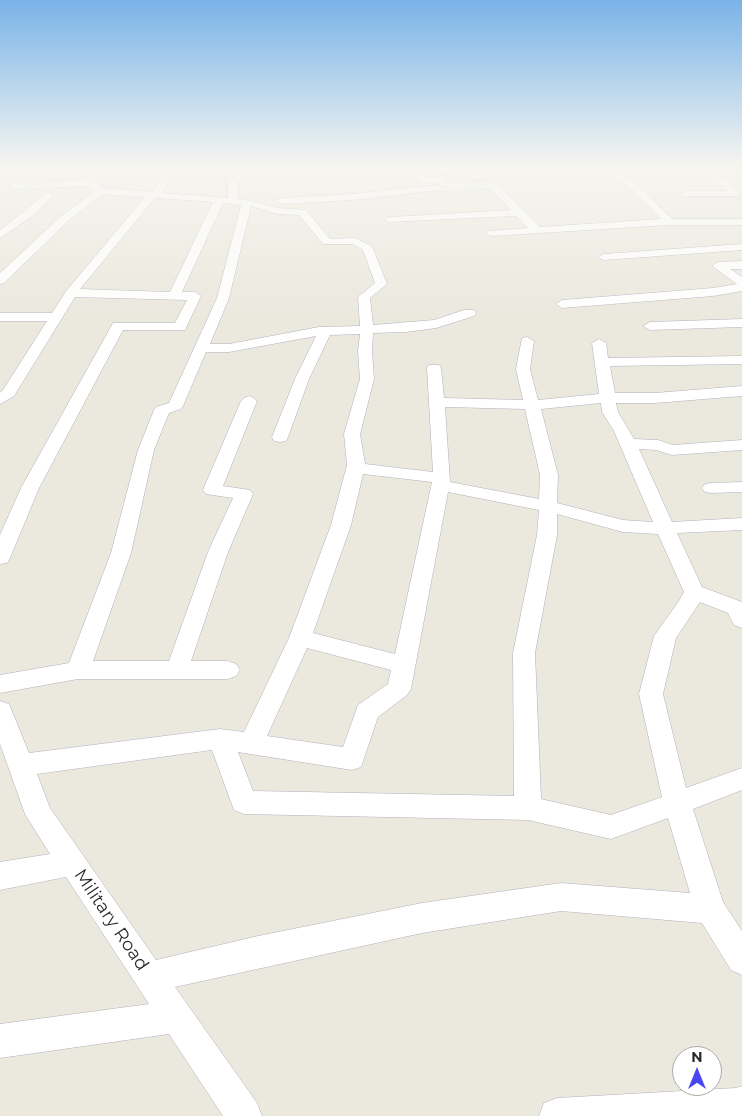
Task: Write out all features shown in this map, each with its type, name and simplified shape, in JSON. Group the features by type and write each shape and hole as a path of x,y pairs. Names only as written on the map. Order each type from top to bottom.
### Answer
{"street":[{"path":"0,235 23,218"},
{"path":"0,280 65,218"},
{"path":"0,399 9,393 71,292 134,218"},
{"path":"174,296 226,218"},
{"path":"78,670 121,554 146,450 162,410 175,406 223,298 235,218"},
{"path":"251,744 300,638 341,525 355,468 352,434 367,379 365,351 367,328 364,297 381,284 368,248 355,241 327,242 307,218"},
{"path":"391,220 426,218"},
{"path":"524,218 537,230"},
{"path":"665,218 669,222"},
{"path":"492,233 669,222 742,222"},
{"path":"604,257 742,247"},
{"path":"742,265 718,266 742,282"},
{"path":"562,304 713,292 742,287"},
{"path":"0,558 30,488 118,326 180,327 195,296 71,292"},
{"path":"200,348 229,348 325,331 406,328 436,324 469,313"},
{"path":"0,317 56,317"},
{"path":"650,326 742,323"},
{"path":"280,437 302,379 316,354 325,331"},
{"path":"527,342 522,369 533,405 549,475 547,535 524,653 528,808"},
{"path":"740,612 694,592 622,431 610,412 601,352 742,360"},
{"path":"20,765 220,739 352,759 367,712 399,689 441,482 434,368"},
{"path":"436,402 533,405 609,398 655,398 742,391"},
{"path":"177,670 218,552 244,494 212,490 249,400"},
{"path":"658,445 667,437 742,431"},
{"path":"628,444 658,445 672,450 742,445"},
{"path":"355,468 441,482 548,506 623,526 666,528 742,524"},
{"path":"711,488 742,487"},
{"path":"694,592 689,604 665,636 651,694 677,803 710,910 742,959"},
{"path":"300,638 404,665"},
{"path":"0,684 78,670 228,670"},
{"name":"Military Road","path":"0,711 39,814 244,1116"},
{"path":"220,739 244,802 528,808 611,827 742,779"},
{"path":"0,876 72,862"},
{"path":"150,977 258,952 422,918 562,897 710,910"},
{"path":"0,1041 176,1017"},
{"path":"557,1116 736,1106 742,1104"}]}
